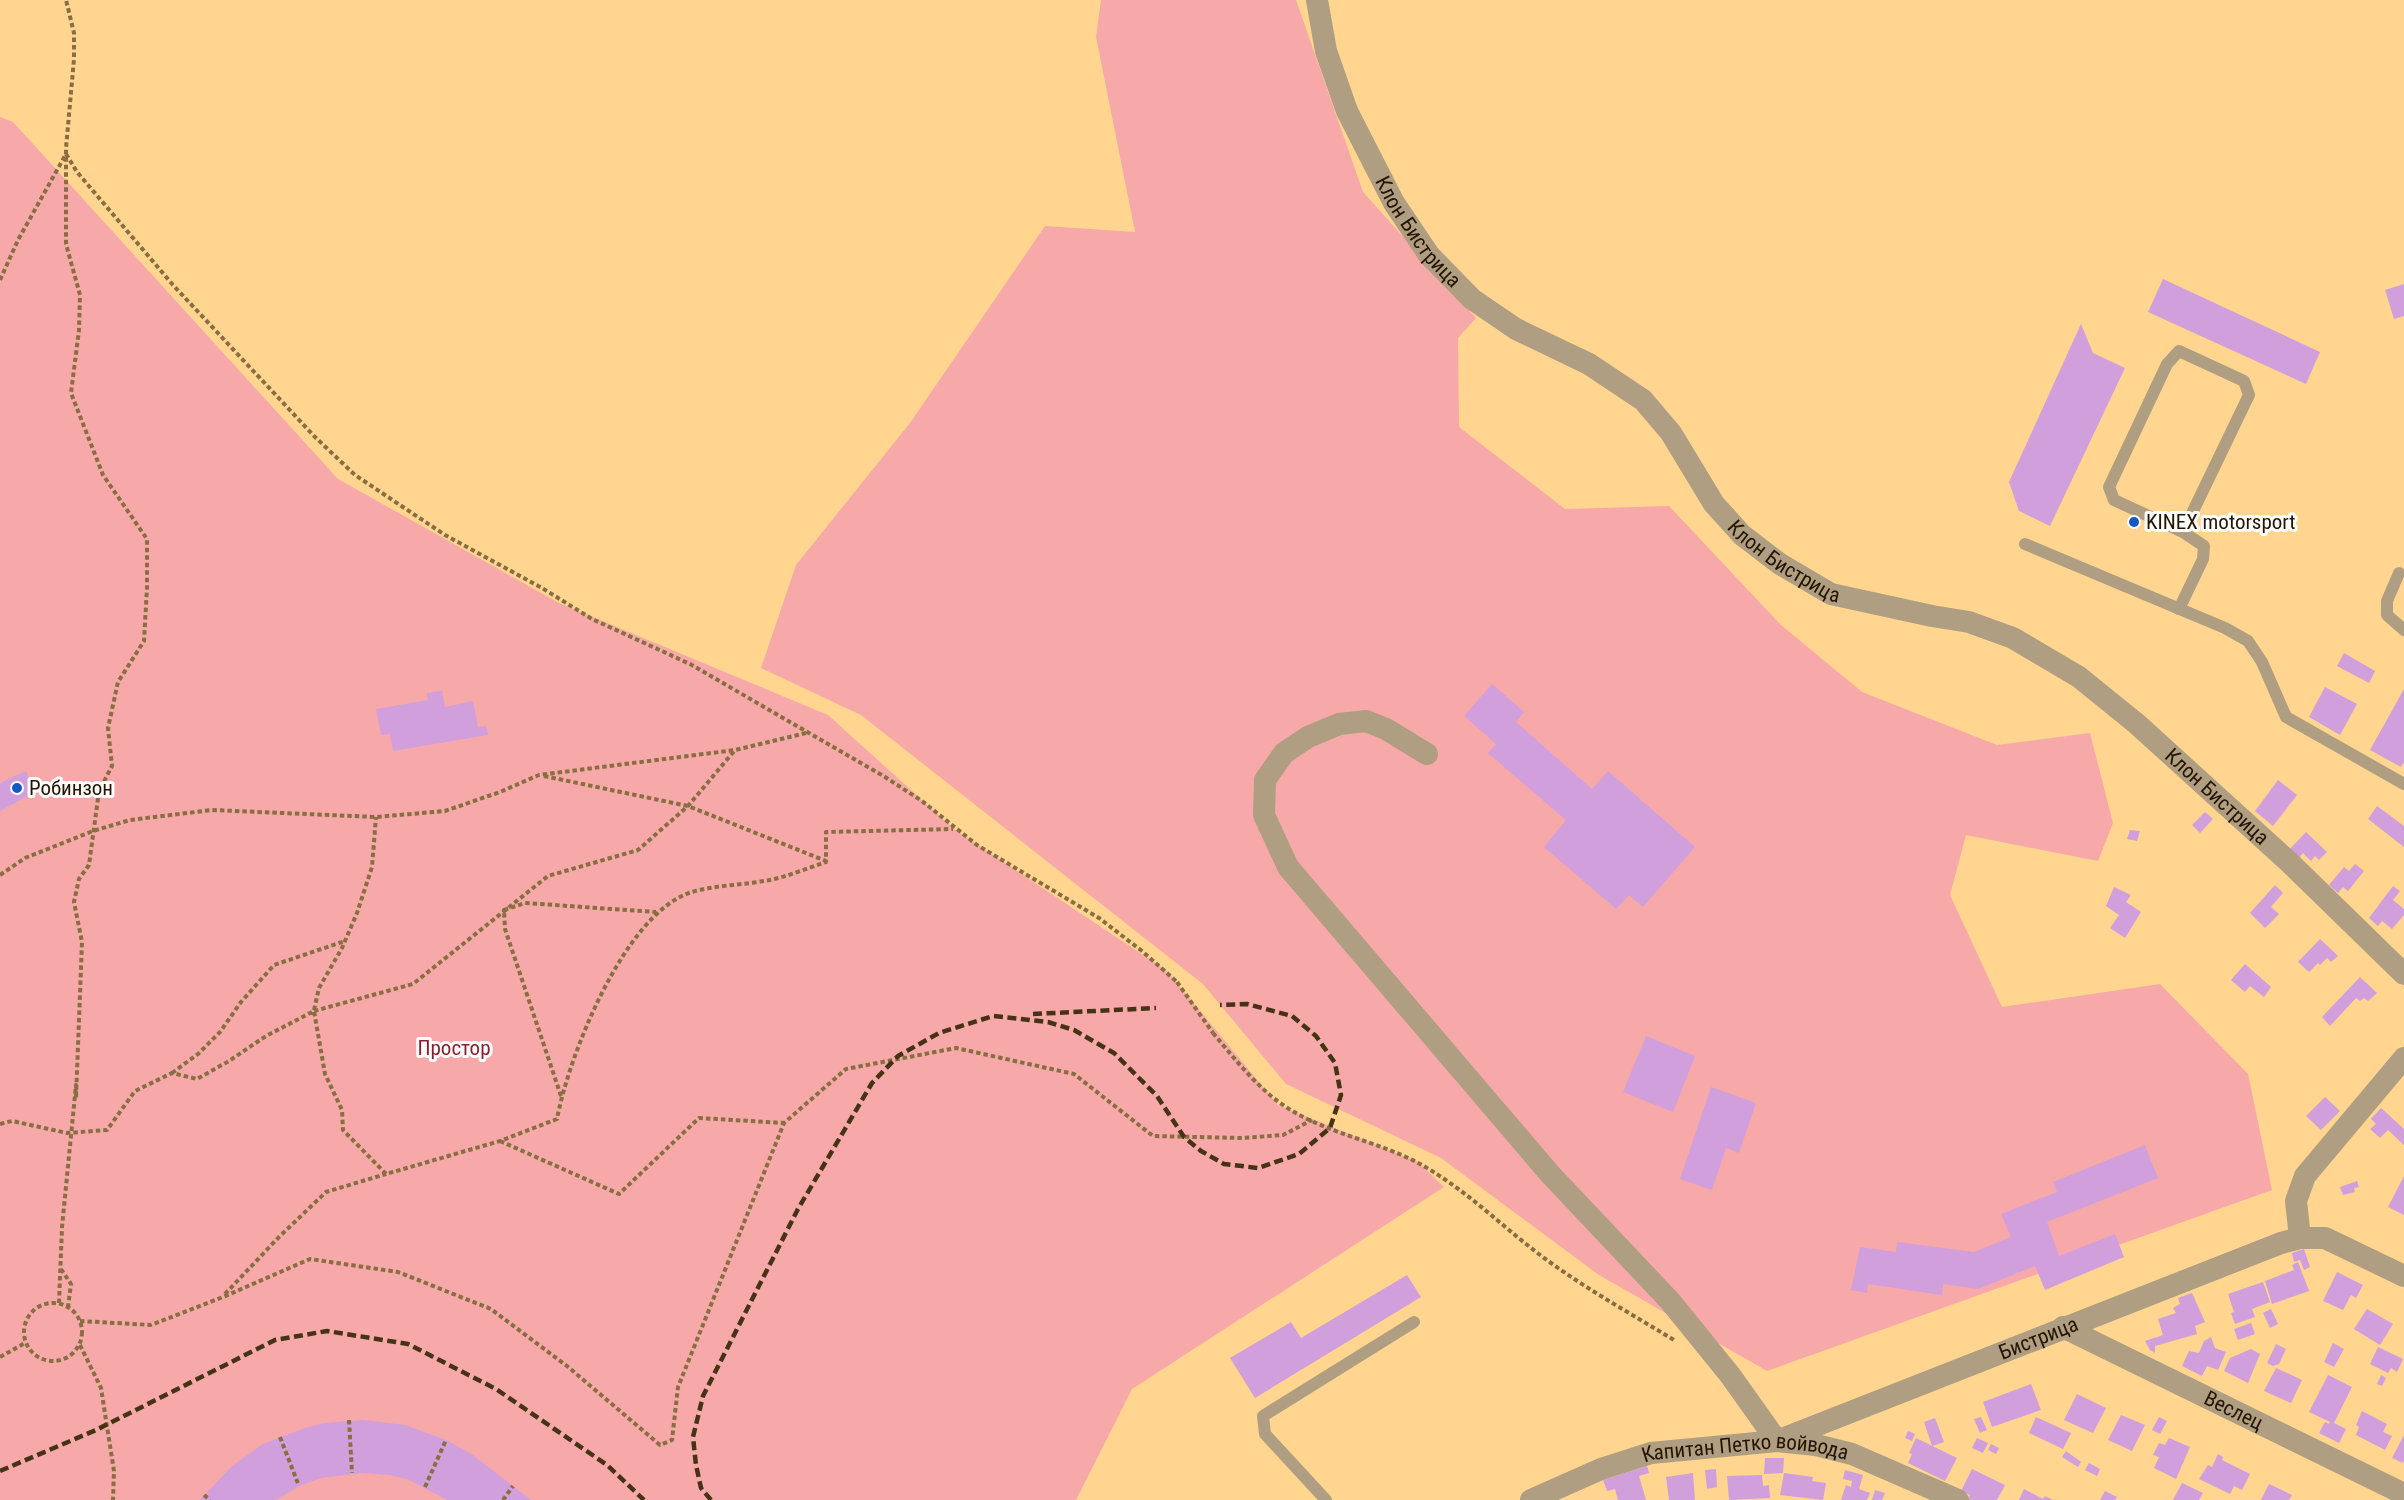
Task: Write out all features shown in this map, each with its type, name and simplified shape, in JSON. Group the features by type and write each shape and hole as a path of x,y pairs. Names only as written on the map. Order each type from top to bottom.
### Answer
{"street":[{"name":"Клон Бистрица","path":"1317,0 1326,51 1347,111 1394,203 1429,255 1472,299 1516,329 1589,364 1643,400 1671,433 1714,504 1742,535 1780,564 1831,594 1969,622 2013,638 2079,676 2138,724 2264,839 2404,974"},
{"path":"1427,754 1386,729 1366,721 1339,724 1308,737 1284,753 1265,780 1264,815 1288,867 1550,1174 1670,1300 1730,1376 1777,1441"},
{"path":"2300,1238 2296,1201 2305,1176 2404,1058"},
{"name":"Бистрица","path":"1777,1441 2281,1243 2300,1238 2325,1238 2404,1276"},
{"name":"Веслец","path":"2063,1327 2404,1494"},
{"name":"Капитан Петко войвода","path":"1531,1500 1601,1468 1651,1453 1777,1441 1816,1445 1852,1454 1958,1500"}],"lane":[{"path":"2179,609 2203,559 2204,546 2183,532 2114,500 2109,487 2167,364 2179,351 2244,381 2249,395 2183,532"},
{"path":"2025,544 2224,628 2248,641 2262,662 2286,717 2404,784"},
{"path":"2399,573 2388,601 2387,615 2404,630"},
{"path":"1326,1500 1264,1434 1263,1416 1414,1322"}],"path":[{"path":"59,1304 62,1227 76,1085 76,1098 82,942 74,902 79,879 89,865 99,791 112,766 108,728 118,682 144,641 147,588 147,539 102,475 71,393 79,330 80,295 66,244 66,154 75,59 74,33 66,0"},
{"path":"0,280 18,240 66,154"},
{"path":"66,154 76,172 174,285 315,437 355,475 445,535 542,588 592,619 690,664 758,702 922,801 976,845 1100,918 1142,951 1177,982 1213,1033 1271,1096 1311,1120 1419,1164 1473,1199 1551,1263 1682,1345"},
{"path":"0,874 25,858 93,831 130,820 212,810 376,817 445,811 500,792 539,775 735,750 806,732"},
{"path":"172,1072 197,1079 266,1036 314,1010 413,984 548,876 638,850 688,806 735,750"},
{"path":"539,775 688,806 826,862"},
{"path":"376,817 372,867 357,913 320,988 314,1010 325,1074 342,1110 343,1130 386,1174"},
{"path":"826,862 826,832 954,829"},
{"path":"223,1297 279,1237 326,1192 500,1141 557,1119 561,1096 582,1038 617,966 636,936 656,912 689,893 771,880 826,862"},
{"path":"504,910 525,903 656,912"},
{"path":"504,910 505,929 561,1096"},
{"path":"0,1124 12,1121 73,1133 107,1130 135,1091 172,1072 198,1054 220,1032 274,965 345,941"},
{"path":"80,1321 151,1325 223,1297 310,1258 398,1272 491,1309 567,1366 660,1445 672,1440 678,1387 784,1123 846,1069 956,1048 1074,1074 1153,1136 1242,1138 1283,1135 1311,1120"},
{"path":"500,1141 619,1194 699,1118 784,1123"},
{"path":"62,1269 71,1284 68,1307"},
{"path":"50,1303 68,1307 80,1321 82,1337 80,1344 68,1357 52,1362 36,1356 26,1343 25,1325 34,1310 50,1303"},
{"path":"0,1357 26,1343"},
{"path":"80,1344 100,1388 114,1471 113,1500"},
{"path":"349,1420 352,1473"},
{"path":"280,1437 299,1486"},
{"path":"425,1487 446,1440"},
{"path":"503,1500 513,1486"},
{"path":"204,1495 210,1500"}],"green space":[{"path":"1101,0 1296,0 1363,192 1476,318 1458,338 1459,427 1565,509 1669,506 1781,625 1862,692 1997,745 2090,733 2113,823 2098,861 1966,835 1950,895 2002,1007 2160,984 2248,1074 2272,1190 1767,1371 1599,1275 1441,1158 1286,1084 1203,984 861,715 761,668 796,565 910,423 1045,226 1135,232 1096,37"},
{"name":"Простор","path":"0,117 13,122 338,479 559,603 828,715 954,829 1167,971 1278,1105 1418,1162 1444,1187 1132,1389 1076,1500 0,1500"}],"building":[{"path":"2163,279 2320,352 2306,384 2148,312"},
{"path":"2404,284 2404,316 2394,319 2385,290"},
{"path":"2081,324 2093,353 2125,368 2050,526 2019,511 2009,482"},
{"path":"2344,653 2375,671 2369,683 2337,666"},
{"path":"1492,684 1524,712 1516,722 1592,789 1608,771 1695,847 1643,907 1629,895 1616,909 1544,847 1566,820 1488,753 1496,744 1464,716"},
{"path":"2325,687 2357,704 2340,735 2309,717"},
{"path":"2404,689 2404,762 2401,767 2370,750"},
{"path":"442,691 445,707 473,701 478,727 486,726 488,735 393,751 390,734 381,735 376,709 428,700 427,693"},
{"name":"Робинзон","path":"26,771 35,792 0,811 0,783"},
{"path":"2278,780 2297,795 2273,826 2255,811"},
{"path":"2377,806 2404,826 2404,847 2368,819"},
{"path":"2205,812 2213,819 2200,833 2192,825"},
{"path":"2130,830 2140,831 2137,841 2127,839"},
{"path":"2306,832 2327,852 2319,860 2315,856 2311,861 2303,853 2299,858 2289,850"},
{"path":"2355,864 2364,871 2348,891 2343,887 2338,893 2329,885 2344,867 2349,871"},
{"path":"2275,885 2283,893 2271,907 2279,914 2265,928 2250,913"},
{"path":"2393,886 2400,891 2393,900 2404,909 2404,915 2392,929 2382,921 2378,926 2369,918"},
{"path":"2114,887 2131,895 2126,902 2141,912 2125,938 2110,928 2119,915 2106,906"},
{"path":"2320,939 2338,956 2331,962 2327,958 2309,972 2298,962"},
{"path":"2245,964 2271,987 2264,997 2250,986 2245,992 2231,980"},
{"path":"2360,977 2377,993 2368,1001 2364,998 2360,1001 2356,998 2330,1026 2322,1017"},
{"path":"1646,1036 1695,1056 1673,1112 1623,1092"},
{"path":"1711,1087 1756,1103 1739,1153 1726,1148 1712,1190 1680,1179"},
{"path":"2325,1097 2340,1111 2321,1130 2306,1116"},
{"path":"2381,1108 2404,1129 2404,1145 2388,1130 2380,1138 2370,1129 2376,1124 2371,1119"},
{"path":"2145,1145 2158,1178 2047,1222 2059,1256 2115,1234 2124,1257 2045,1290 2035,1266 1978,1289 1943,1284 1942,1295 1868,1284 1867,1293 1851,1290 1860,1247 1896,1252 1897,1242 1974,1252 2011,1237 2001,1214 2057,1192 2053,1182"},
{"path":"2404,1176 2404,1215 2388,1207"},
{"path":"2357,1181 2359,1187 2354,1188 2355,1192 2343,1195 2340,1187"},
{"path":"2304,1249 2310,1267 2304,1270 2300,1260 2294,1262 2292,1253"},
{"path":"2298,1262 2309,1291 2272,1304 2265,1281 2294,1270 2292,1265"},
{"path":"2337,1272 2363,1285 2356,1298 2351,1295 2343,1310 2323,1301"},
{"path":"1407,1275 1421,1297 1255,1398 1230,1358 1291,1322 1301,1338"},
{"path":"2263,1282 2270,1302 2252,1309 2255,1317 2235,1324 2228,1294"},
{"path":"2192,1293 2205,1322 2195,1326 2197,1334 2155,1346 2155,1353 2150,1350 2145,1341 2163,1335 2158,1319 2176,1313 2173,1308 2180,1304 2178,1298"},
{"path":"2271,1309 2278,1324 2270,1328 2263,1313"},
{"path":"2367,1309 2393,1324 2380,1345 2354,1329"},
{"path":"2251,1323 2255,1334 2238,1340 2234,1329"},
{"path":"2211,1337 2215,1348 2226,1352 2218,1370 2207,1366 2202,1376 2182,1366 2189,1351 2199,1353 2204,1341"},
{"path":"2333,1343 2344,1349 2334,1367 2324,1362"},
{"path":"2276,1344 2286,1349 2279,1364 2273,1366 2267,1363"},
{"path":"2378,1347 2403,1359 2397,1372 2391,1368 2388,1373 2370,1364"},
{"path":"2251,1349 2260,1354 2248,1383 2224,1371 2230,1358"},
{"path":"2276,1368 2302,1380 2291,1403 2264,1391"},
{"path":"2328,1375 2352,1387 2334,1423 2346,1429 2339,1443 2319,1433 2325,1422 2329,1424 2330,1422 2309,1412"},
{"path":"2381,1375 2386,1378 2382,1386 2377,1384"},
{"path":"2031,1384 2041,1410 1992,1427 1983,1402"},
{"path":"2077,1394 2106,1408 2093,1433 2064,1420"},
{"path":"2362,1411 2387,1424 2383,1432 2392,1436 2385,1450 2356,1435 2359,1427 2356,1425"},
{"path":"2121,1415 2145,1425 2132,1451 2108,1440"},
{"path":"1981,1417 1987,1430 1980,1433 1974,1419"},
{"path":"2036,1417 2071,1433 2063,1449 2029,1433"},
{"path":"2159,1417 2167,1421 2160,1434 2152,1430"},
{"path":"1935,1418 1944,1442 1932,1446 1924,1422"},
{"path":"363,1420 405,1425 446,1440 470,1453 531,1500 447,1500 409,1480 391,1475 362,1473 321,1478 299,1486 276,1500 200,1500 232,1466 263,1444 324,1423"},
{"path":"1908,1431 1915,1434 1912,1441 1905,1438"},
{"path":"2404,1435 2404,1460 2403,1463 2392,1458"},
{"path":"1916,1438 1957,1458 1945,1481 1908,1463 1912,1454 1909,1453"},
{"path":"1977,1438 1988,1443 1983,1453 1972,1448"},
{"path":"2169,1438 2190,1447 2176,1479 2154,1468 2159,1457 2153,1455 2159,1443 2165,1445"},
{"path":"1991,1444 1999,1448 1996,1454 1988,1450"},
{"path":"2066,1451 2081,1462 2078,1467 2062,1457"},
{"path":"2218,1454 2223,1457 2222,1460 2250,1474 2242,1490 2234,1486 2230,1494 2199,1479 2208,1465 2212,1467"},
{"path":"1765,1458 1784,1458 1783,1473 1764,1474"},
{"path":"2089,1463 2100,1469 2097,1476 2085,1470"},
{"path":"1647,1466 1649,1473 1639,1476 1646,1500 1618,1500 1615,1489 1607,1491 1603,1480"},
{"path":"1716,1469 1717,1487 1707,1489 1705,1470"},
{"path":"1972,1469 2005,1485 1997,1500 1970,1500 1968,1499 1970,1495 1961,1491"},
{"path":"1845,1470 1863,1475 1859,1489 1870,1493 1867,1500 1841,1500 1846,1485 1851,1487 1852,1481 1843,1479"},
{"path":"1693,1473 1695,1500 1669,1500 1666,1477"},
{"path":"1784,1473 1813,1477 1812,1481 1826,1483 1823,1500 1780,1495"},
{"path":"1762,1475 1763,1486 1769,1485 1770,1498 1729,1500 1727,1476"},
{"path":"2182,1483 2203,1493 2199,1500 2173,1500"},
{"path":"2269,1484 2292,1495 2289,1500 2261,1500"},
{"path":"2024,1489 2043,1499 2045,1496 2053,1500 2019,1500"},
{"path":"1875,1490 1885,1493 1882,1500 1872,1500"},
{"path":"2105,1491 2117,1497 2115,1500 2100,1500"}],"railway":[{"path":"711,1500 701,1488 693,1437 703,1396 798,1209 872,1083 898,1056 939,1033 993,1016 1048,1022 1074,1030 1114,1053 1157,1096 1184,1137 1201,1151 1224,1164 1258,1168 1299,1154 1330,1128 1341,1095 1335,1063 1316,1036 1292,1016 1247,1004 1220,1005"},
{"path":"1033,1014 1156,1008"},
{"path":"0,1471 96,1430 275,1340 327,1331 408,1344 496,1389 607,1465 644,1500"}],"place":[{"name":"KINEX motorsport","path":"2134,522"},
{"name":"Робинзон","path":"17,788"}]}
